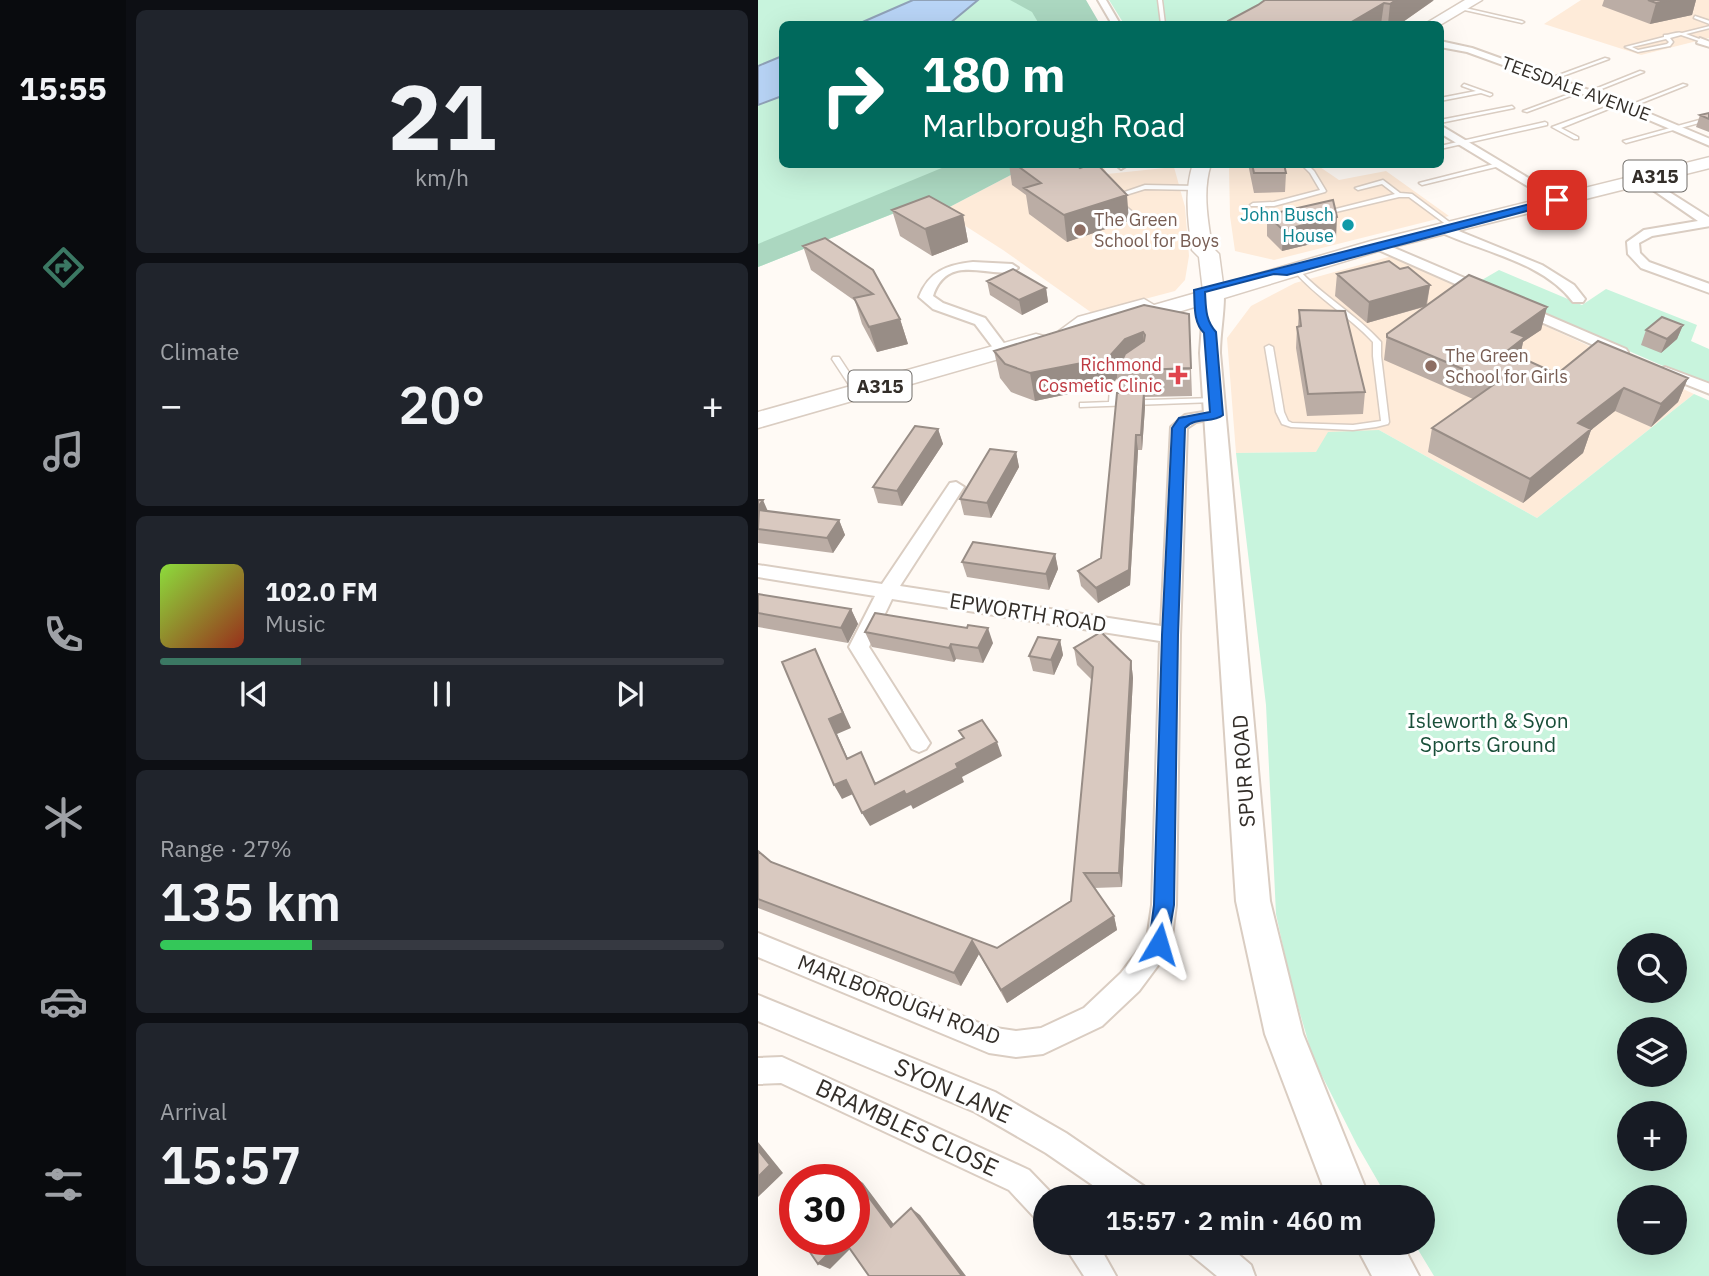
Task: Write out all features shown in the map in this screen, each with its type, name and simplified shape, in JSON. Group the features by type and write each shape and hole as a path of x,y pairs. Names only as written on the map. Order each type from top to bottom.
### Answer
{"main road":[{"path":"1437,21 1475,0"},
{"name":"A315","path":"758,420 1070,331 1094,329 1207,293 1379,245 1709,162"},
{"path":"1198,171 1219,261"},
{"path":"1207,293 1197,255 1277,274"},
{"path":"1212,325 1277,274"},
{"name":"SPUR ROAD","path":"1207,293 1203,325 1212,325 1253,901 1284,1034 1343,1185"},
{"path":"1384,1255 1397,1276"}],"street":[{"path":"1102,0 1114,21"},
{"name":"TEESDALE AVENUE","path":"1444,45 1469,50 1623,106 1709,143"},
{"path":"1444,130 1557,200"},
{"path":"1644,179 1709,222"},
{"path":"1709,222 1648,233 1633,243 1634,254 1645,265 1709,289"},
{"path":"1449,228 1464,240 1486,246 1532,266 1572,287 1578,299"},
{"path":"1379,245 1709,390"},
{"path":"1002,350 980,321 938,306 926,297 928,285 939,274 958,267 1012,268"},
{"name":"MARLBOROUGH ROAD","path":"758,945 989,1040 1016,1044 1043,1041 1093,1017 1130,982 1159,944 1164,905 1170,635 1179,428 1183,421 1216,408"},
{"path":"919,743 860,647 887,591 956,487"},
{"name":"EPWORTH ROAD","path":"758,571 1170,635"},
{"name":"SYON LANE","path":"758,1008 985,1102 1056,1143 1117,1185"},
{"name":"BRAMBLES CLOSE","path":"758,1071 782,1070 1019,1180 1033,1195"},
{"path":"1086,1255 1101,1276"},
{"path":"1215,1255 1240,1276"}],"lane":[{"path":"1160,0 1163,21"},
{"path":"1461,8 1522,22"},
{"path":"1694,17 1709,25"},
{"path":"1666,36 1671,42 1668,45 1638,51 1627,47 1666,36 1709,25"},
{"path":"1678,33 1705,43"},
{"path":"1550,79 1607,59"},
{"path":"1525,111 1642,72"},
{"path":"1464,85 1490,95"},
{"path":"1558,130 1685,85"},
{"path":"1444,99 1480,92"},
{"path":"1444,121 1515,107 1532,115"},
{"path":"1626,141 1709,118"},
{"path":"1538,121 1576,138"},
{"path":"1444,147 1548,124"},
{"path":"1422,183 1498,164"},
{"path":"1253,205 1274,204 1323,191 1308,168"},
{"path":"1134,216 1112,197 1198,171"},
{"path":"1358,188 1383,182 1400,195"},
{"path":"1314,215 1410,195 1449,228"},
{"path":"1269,347 1280,412 1285,422 1291,425 1356,426 1379,425 1385,422 1377,356 1378,342 1367,330 1310,286 1277,274"},
{"path":"836,359 858,392"},
{"path":"1112,404 1114,388 1131,368"},
{"path":"1083,405 1216,408"}],"shaded area":[{"path":"1581,0 1709,0 1709,38 1641,55 1544,24"},
{"name":"The Green School for Boys","path":"1024,168 1104,168 1107,174 1174,168 1185,207 1189,256 1185,280 1175,291 1092,313 942,211"},
{"path":"1321,168 1339,180 1386,171 1449,216 1274,260 1235,251 1230,216 1229,169"},
{"name":"The Green School for Girls","path":"1392,256 1694,394 1537,518 1379,430 1316,452 1236,453 1227,338 1251,306 1295,283"}],"green space":[{"path":"758,0 1070,0 1085,21 779,21 779,168 1021,168 920,203 758,267"},
{"path":"1010,0 1086,0 1098,21 1037,21 1032,12"},
{"path":"1109,0 1328,0 1290,21 1122,21"},
{"path":"942,168 1024,168 942,211 920,203 758,267 758,244"},
{"path":"1499,270 1582,305 1606,289 1697,325 1691,341 1709,349 1709,386 1475,284"},
{"name":"Isleworth & Syon Sports Ground","path":"1694,394 1710,401 1709,1276 1434,1276 1421,1255 1435,1255 1435,1185 1380,1185 1313,1058 1290,979 1276,914 1266,705 1236,453 1316,452 1328,432 1379,430 1537,518"}],"water":[{"path":"913,0 978,0 953,21 865,21"},
{"path":"779,57 779,97 758,105 758,66"}],"building":[{"path":"1265,0 1396,0 1390,4 1384,3 1353,21 1228,21"},
{"path":"1648,0 1670,0 1656,3"},
{"path":"1020,168 1101,168 1127,195 1064,215 1024,188 1041,183"},
{"path":"1253,168 1285,168 1286,173 1254,173"},
{"path":"929,196 963,215 925,229 892,210"},
{"path":"1333,200 1337,217 1283,230 1267,215"},
{"path":"825,238 873,270 900,319 869,327 854,298 873,294 803,246"},
{"path":"1389,261 1400,269 1408,267 1430,285 1369,302 1337,274"},
{"path":"1013,269 1046,288 1019,300 987,281"},
{"path":"1469,275 1547,307 1512,332 1525,337 1507,351 1557,374 1598,341 1688,378 1661,404 1624,388 1578,423 1591,429 1530,479 1432,428 1496,383 1387,337 1387,334"},
{"path":"1144,305 1189,314 1191,368 1117,371 1125,354 1144,341 1143,332 1125,339 1108,358 1030,373 1005,364 994,351"},
{"path":"1299,310 1345,311 1365,392 1308,394 1297,327 1301,326"},
{"path":"1662,317 1683,325 1667,339 1646,330"},
{"path":"1144,392 1141,435 1136,435 1129,570 1096,588 1078,571 1101,558 1117,393"},
{"path":"915,426 938,429 897,491 873,487"},
{"path":"990,449 1016,452 987,503 960,499"},
{"path":"759,510 839,520 827,538 758,529"},
{"path":"973,542 1055,554 1046,574 962,562"},
{"path":"758,594 851,609 841,628 758,613"},
{"path":"875,613 967,628 968,625 988,628 978,648 951,644 949,648 865,632"},
{"path":"1101,632 1131,661 1119,873 1084,873 1114,916 1001,990 972,941 954,973 758,899 758,851 771,862 997,948 1071,901 1093,667 1074,648"},
{"path":"1038,637 1060,640 1051,660 1029,656"},
{"path":"815,649 843,713 829,719 847,759 861,752 875,784 964,738 959,731 982,720 997,742 956,764 958,768 906,795 904,791 862,813 846,780 834,785 782,662"},
{"path":"758,1150 770,1165 758,1177"},
{"path":"870,1199 891,1227 911,1208 962,1276 869,1276 854,1255 870,1255"},
{"path":"812,1255 827,1255 818,1264"}],"place":[{"name":"John Busch House","path":"1348,225"},
{"name":"The Green School for Boys","path":"1080,230"},
{"name":"The Green School for Girls","path":"1431,366"},
{"name":"Richmond Cosmetic Clinic","path":"1178,375"}],"route":[{"path":"1159,944 1164,905 1170,635 1179,428 1183,421 1216,415 1210,330 1204,327 1199,290 1274,271 1283,272 1557,200"}]}
